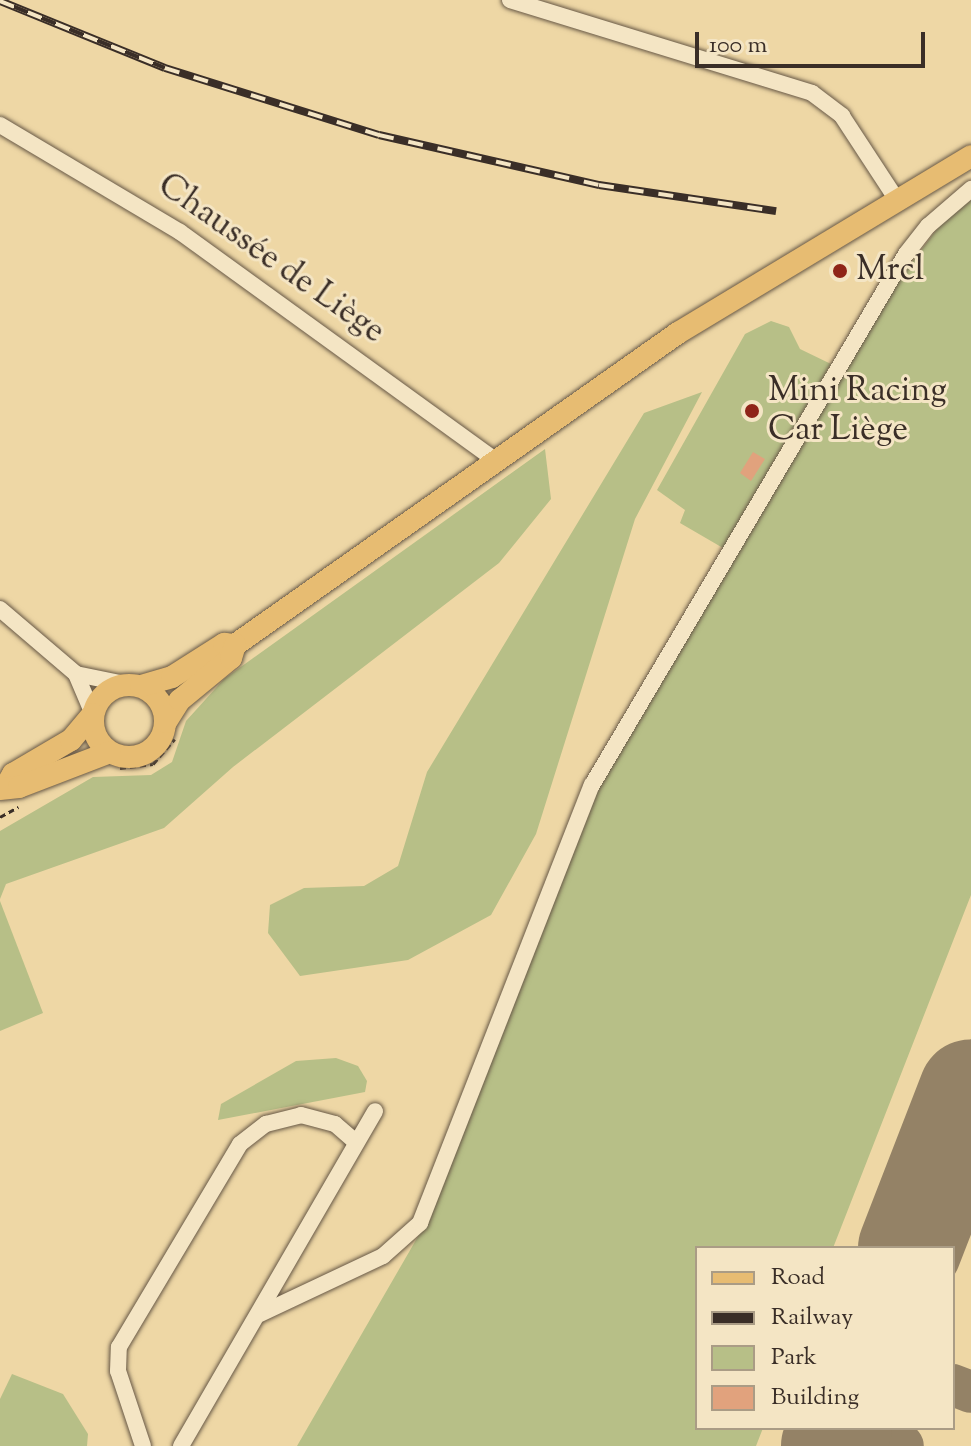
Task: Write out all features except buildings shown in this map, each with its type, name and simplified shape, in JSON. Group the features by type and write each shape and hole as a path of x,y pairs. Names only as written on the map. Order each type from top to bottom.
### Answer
{"main road":[{"path":"93,714 96,736 110,752 122,757 147,753 163,735 166,722 180,700 231,658 235,645 678,333 971,156"},
{"path":"3,788 13,774 71,740 93,714 103,696 133,685 172,677 224,644 235,645"},
{"path":"133,685 159,699 166,722"},
{"path":"3,788 19,787 110,752"}],"street":[{"path":"510,0 812,93 842,116 897,200"},
{"name":"Chaussée de Liège","path":"0,125 180,232 495,460"},
{"path":"260,1314 383,1256 420,1223 592,785 906,254 928,226 971,189"},
{"path":"0,609 76,674 93,714"},
{"path":"76,674 133,685"},
{"path":"181,1446 375,1111"},
{"path":"143,1446 118,1371 119,1347 240,1144 266,1124 301,1115 335,1124 356,1142"}],"green space":[{"path":"971,200 971,895 834,1246 695,1246 695,1430 762,1430 756,1446 297,1446 420,1233 593,794 891,290 940,225"},
{"name":"Mini Racing Car Liège","path":"771,321 789,327 800,349 831,364 723,548 680,523 685,510 657,490 745,334"},
{"path":"702,392 635,519 536,834 491,915 408,960 300,976 268,933 270,905 304,888 364,886 398,866 427,772 644,413"},
{"path":"545,449 551,499 499,563 233,767 164,828 6,884 0,899 0,831 93,777 151,775 172,762 186,721 224,679"},
{"path":"0,901 43,1013 0,1031"},
{"path":"336,1058 358,1066 367,1081 365,1092 218,1120 221,1104 296,1061"},
{"path":"12,1374 63,1394 88,1434 87,1446 0,1446 0,1399"}],"taxiway":[{"path":"955,1386 971,1392"},
{"path":"837,1446 845,1430"},
{"path":"890,1430 903,1446"}],"runway":[{"path":"911,1246 971,1091"},
{"path":"833,1446 839,1430"}],"railway":[{"path":"0,1 165,68 379,135 599,185 776,211"}],"place":[{"name":"Mrcl","path":"840,271"},
{"name":"Mini Racing Car Liège","path":"752,411"}]}
